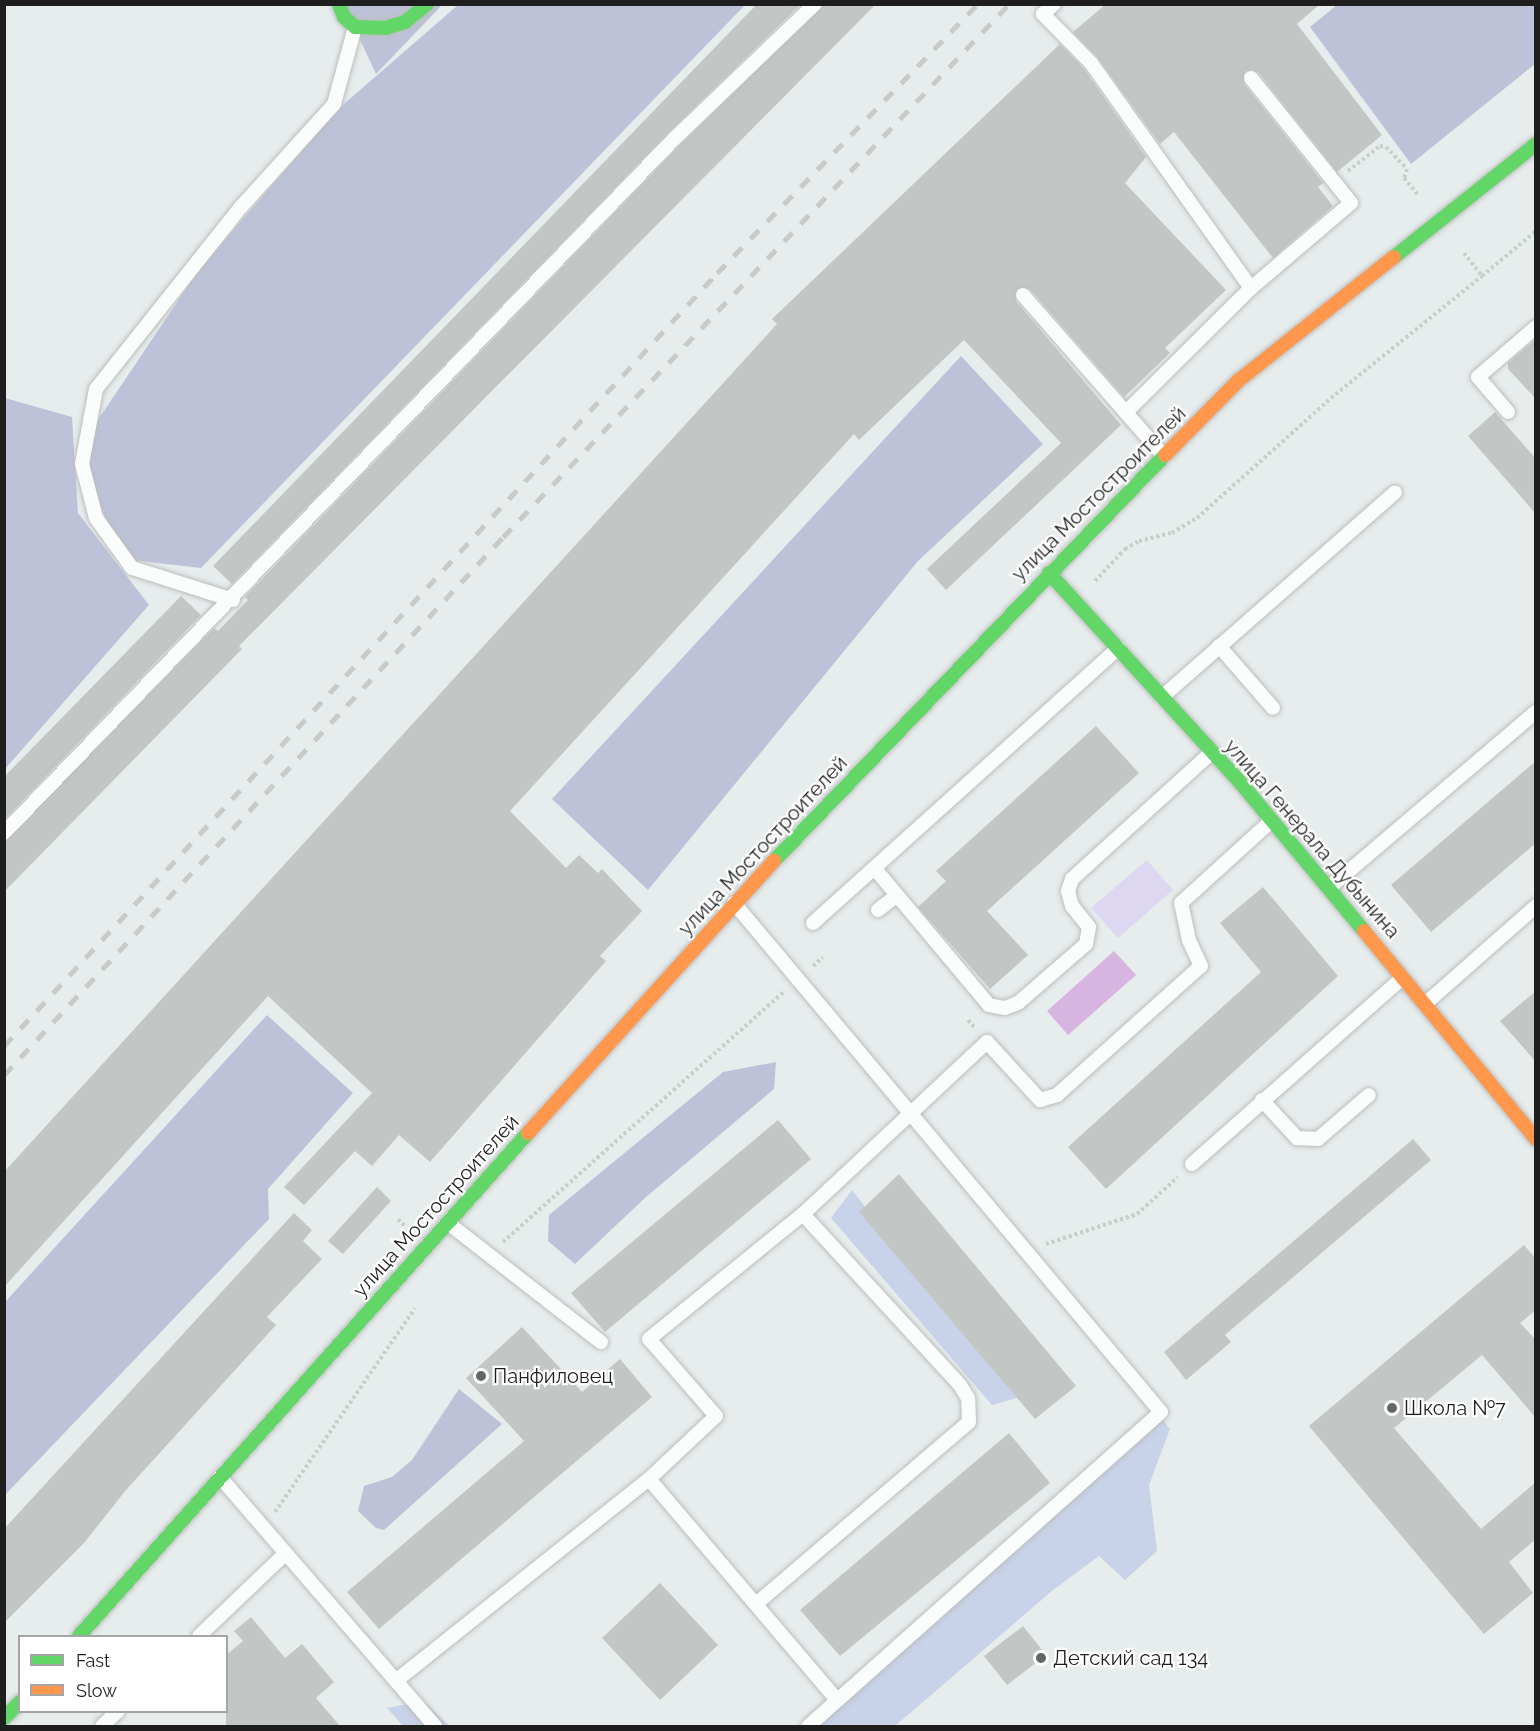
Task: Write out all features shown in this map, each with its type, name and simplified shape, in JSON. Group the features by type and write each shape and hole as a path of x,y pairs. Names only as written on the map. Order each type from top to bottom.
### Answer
{"main road":[{"path":"339,4 344,17 355,27 386,28 405,22 427,4"},
{"name":"улица Мостостроителей","path":"80,1635 734,903 1048,573 1238,381 1536,144"},
{"name":"улица Генерала Дубынина","path":"1048,573 1212,752 1426,1003 1536,1139"},
{"path":"4,1718 18,1704"}],"lane":[{"path":"4,833 233,600 674,139 815,4"},
{"path":"1054,4 1043,14 1091,63 1251,288"},
{"path":"233,600 132,568 96,518 82,464 96,389 241,207 334,104 355,27"},
{"path":"1126,412 1251,288 1351,203 1251,78"},
{"path":"1023,295 1164,456"},
{"path":"1508,412 1478,377 1536,327"},
{"path":"1162,697 1395,492"},
{"path":"1219,646 1273,708"},
{"path":"813,924 876,870 1118,648"},
{"path":"1329,888 1536,712"},
{"path":"876,870 989,1005 1005,1008 1018,1004 1086,944 1090,935 1089,927 1072,906 1068,891 1072,879 1212,752"},
{"path":"397,1680 649,1479 716,1416 649,1339 803,1214 987,1042 1040,1100 1057,1095 1201,966 1189,940 1181,903 1270,822"},
{"path":"878,910 897,895"},
{"path":"734,903 1161,1412 807,1726"},
{"path":"1426,1003 1536,906"},
{"path":"1192,1164 1403,976"},
{"path":"1262,1100 1297,1138 1318,1139 1369,1095"},
{"path":"756,1604 969,1422 968,1398 960,1385 803,1214"},
{"path":"448,1223 486,1257 601,1342"},
{"path":"220,1477 435,1726"},
{"path":"649,1479 837,1700"},
{"path":"200,1635 286,1552"},
{"path":"102,1726 114,1713 123,1726"}],"path":[{"path":"1334,183 1380,146 1386,147 1419,196"},
{"path":"1076,602 1125,549 1139,541 1172,533 1197,518 1331,398 1536,231"},
{"path":"1464,253 1482,276"},
{"path":"486,1257 798,980"},
{"path":"1026,1251 1137,1214 1192,1164"},
{"path":"264,1527 420,1300"}],"shaded area":[{"path":"344,5 442,5 376,74"},
{"path":"458,5 745,5 201,568 123,559 77,451 198,271 337,110"},
{"path":"1337,5 1535,5 1535,64 1411,164 1310,27"},
{"path":"961,356 1043,444 918,561 648,890 552,799"},
{"path":"5,398 72,417 78,513 149,605 5,769"},
{"path":"1147,860 1173,890 1118,938 1091,908"},
{"path":"1114,951 1136,975 1068,1035 1047,1011"},
{"path":"267,1015 353,1093 268,1189 269,1219 5,1495 5,1302"},
{"path":"776,1062 774,1089 646,1197 575,1264 548,1241 549,1215 723,1072"},
{"path":"852,1190 1017,1398 992,1405 831,1218"},
{"path":"459,1389 502,1424 384,1530 376,1528 358,1511 364,1486 392,1477 412,1460"},
{"path":"1160,1416 1170,1429 1149,1485 1157,1551 1125,1580 1099,1556 1053,1590 895,1726 818,1726"},
{"path":"423,1701 450,1726 403,1726 387,1708"}],"building":[{"path":"757,4 801,4 668,133 232,584 213,566"},
{"path":"824,4 876,4 239,646 242,649 4,892 4,842 214,628 218,631 248,600 245,597 680,145"},
{"path":"1106,4 1320,4 1297,24 1382,135 1337,172 1258,72 1245,71 1244,84 1323,183 1318,187 1333,206 1273,258 1174,132 1160,144 1098,58 1073,32"},
{"path":"1060,44 1084,69 1146,157 1125,183 1226,290 1165,348 1170,353 1124,397 1030,289 1017,289 1016,301 1121,425 946,590 927,569 1061,443 964,340 859,440 854,434 510,811 566,868 579,855 598,873 602,869 642,911 600,956 606,961 430,1162 399,1135 372,1166 355,1151 304,1205 284,1187 372,1093 268,996 4,1287 4,1172 777,324 772,319"},
{"path":"1536,339 1536,399 1508,369 1508,363"},
{"path":"1495,412 1536,459 1536,514 1468,436"},
{"path":"181,596 201,615 4,820 4,777"},
{"path":"1096,726 1139,773 987,911 1028,955 990,989 918,907 946,881 936,871"},
{"path":"1536,761 1536,843 1431,932 1391,885"},
{"path":"1263,887 1338,976 1106,1189 1068,1147 1261,972 1220,923"},
{"path":"1536,991 1536,1062 1500,1021"},
{"path":"778,1120 811,1159 605,1332 571,1293"},
{"path":"1413,1139 1431,1160 1225,1335 1231,1342 1186,1380 1164,1352"},
{"path":"899,1174 1076,1386 1035,1419 859,1212"},
{"path":"377,1187 391,1201 343,1254 328,1241"},
{"path":"294,1213 312,1230 303,1241 322,1259 267,1317 276,1325 126,1490 84,1543 4,1623 4,1529"},
{"path":"1524,1245 1536,1259 1536,1310 1520,1323 1536,1340 1536,1418 1482,1355 1394,1428 1481,1529 1536,1482 1536,1539 1509,1562 1533,1593 1484,1634 1309,1426"},
{"path":"522,1327 582,1392 620,1359 652,1397 379,1629 347,1592 524,1441 466,1378"},
{"path":"1009,1433 1050,1483 840,1656 800,1610"},
{"path":"660,1583 718,1645 660,1700 602,1638"},
{"path":"251,1617 285,1658 302,1644 334,1682 316,1698 340,1726 226,1726 228,1653 243,1641 234,1631"},
{"path":"1023,1626 1046,1655 1007,1685 984,1656"}],"railway":[{"path":"4,1046 717,273 978,4"},
{"path":"4,1075 503,537 1009,4"}],"traffic: fast":[{"path":"339,4 344,17 355,27 386,28 405,22 427,4"},
{"path":"1394,257 1536,144"},
{"path":"774,861 1165,455"},
{"path":"1049,573 1239,781 1364,931"},
{"path":"80,1635 528,1133"},
{"path":"4,1718 18,1704"}],"traffic: slow":[{"path":"1165,455 1238,381 1394,257"},
{"path":"528,1133 774,861"},
{"path":"1364,931 1536,1139"}],"place":[{"name":"Панфиловец","path":"481,1376"},
{"name":"Школа №7","path":"1392,1408"},
{"name":"Детский сад 134","path":"1041,1658"}]}
